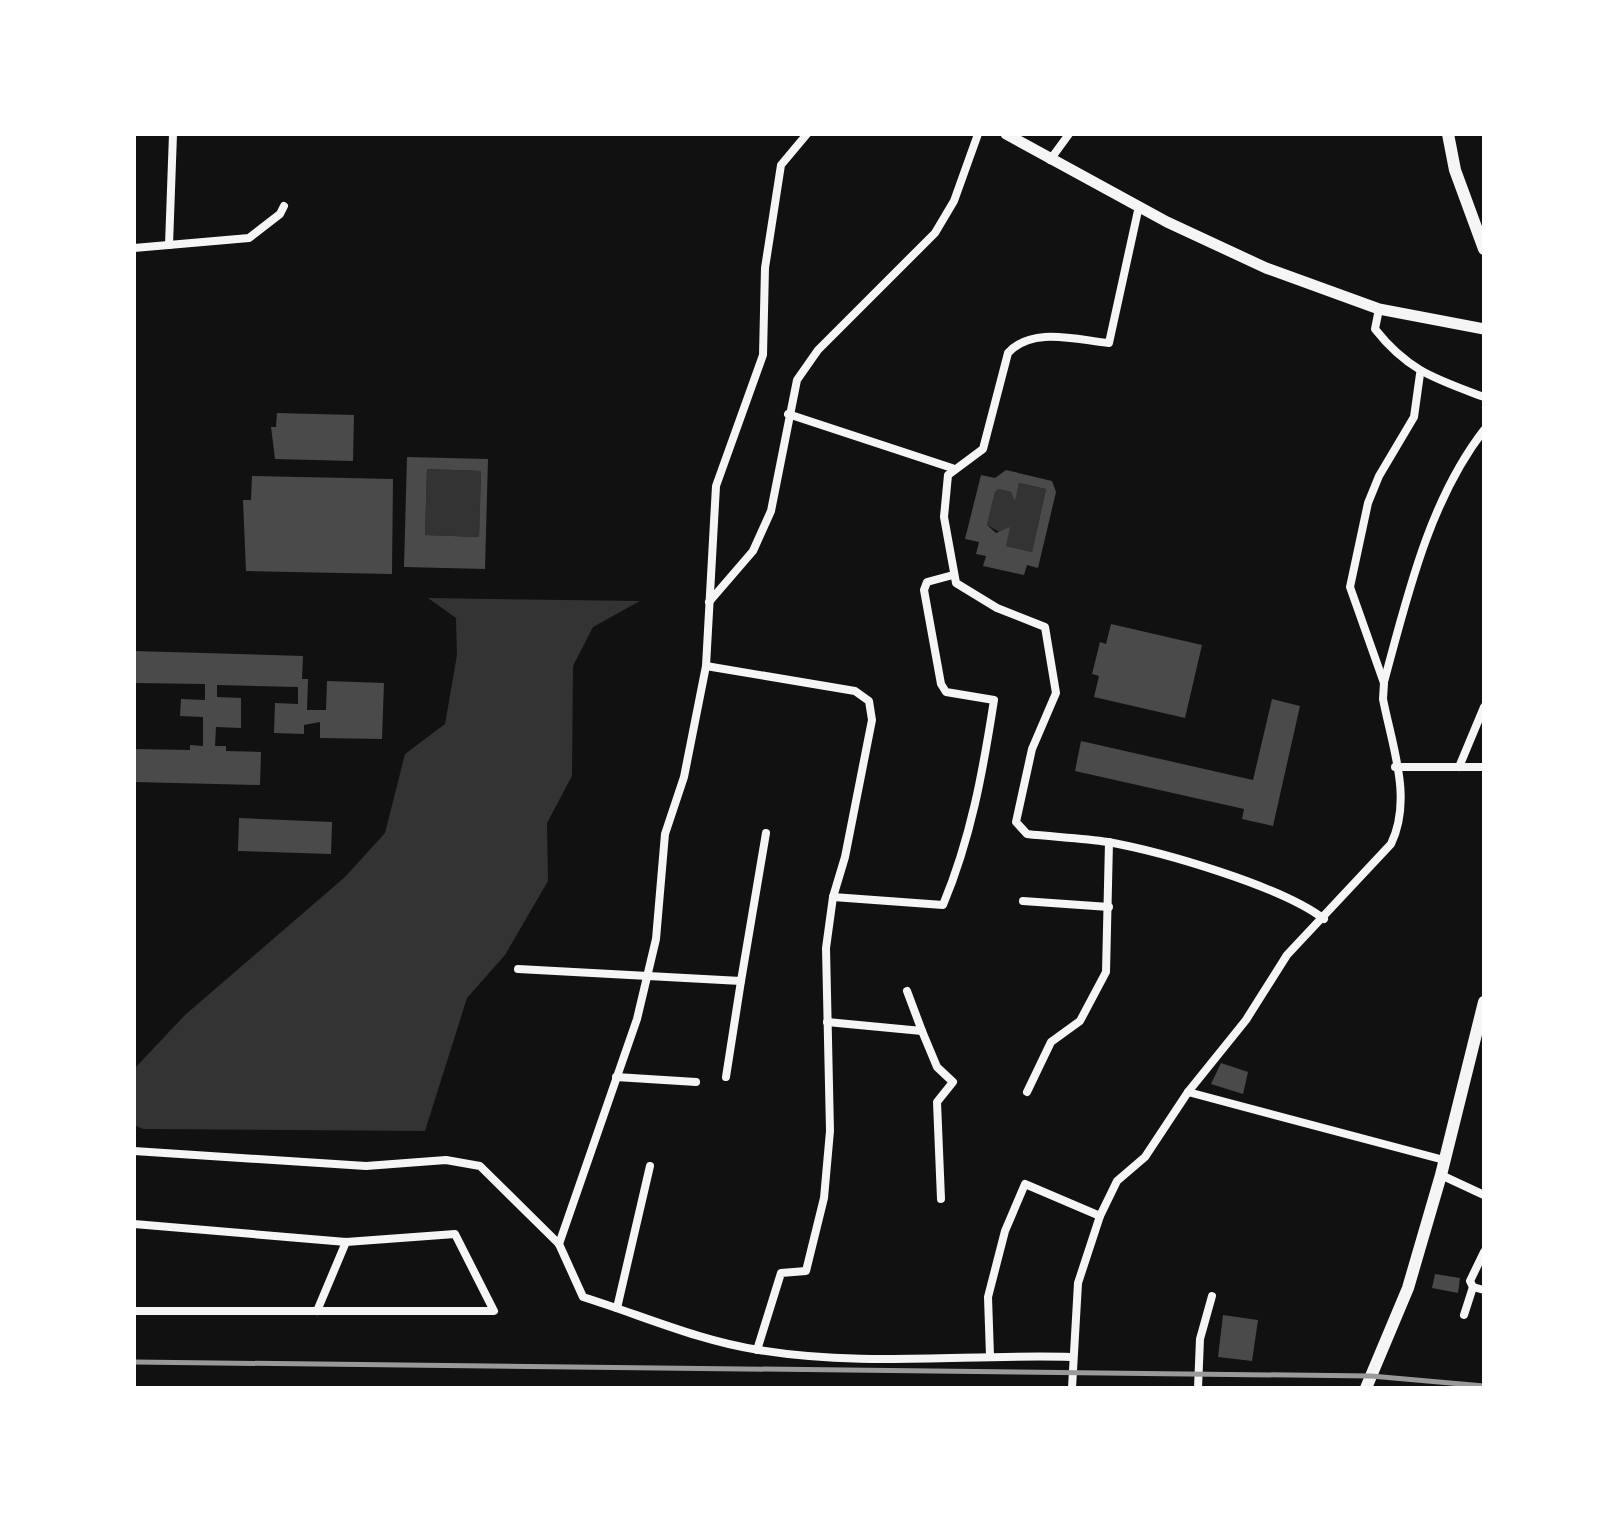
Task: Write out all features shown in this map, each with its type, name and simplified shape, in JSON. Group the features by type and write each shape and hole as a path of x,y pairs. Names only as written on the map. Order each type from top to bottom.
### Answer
{"main road":[{"path":"1448,134 1455,170 1484,249"},
{"path":"1366,1388 1408,1288 1441,1175 1484,1002"}],"street":[{"path":"169,245 173,134"},
{"path":"559,1244 637,1019 656,939 665,834 684,777 706,666 716,486 763,355 765,268 781,165 807,134"},
{"path":"709,602 753,551 771,511 797,380 818,350 935,233 954,201 978,134"},
{"path":"1006,134 1139,206 1266,268 1379,309 1484,329"},
{"path":"1050,160 1069,134"},
{"path":"134,248 249,238 280,214 284,206"},
{"path":"1139,206 1109,343 1045,336 1018,342 1008,353 983,449 952,468 948,475 944,517 953,575 963,589 1045,627 1056,693 1032,749 1016,822 1027,834 1109,842 1250,884 1312,910 1324,919"},
{"path":"1379,309 1375,329 1393,352 1420,374 1484,397"},
{"path":"1384,683 1350,587 1368,503 1379,476 1414,417 1420,374"},
{"path":"788,414 952,468"},
{"path":"1072,1388 1071,1357 1078,1283 1100,1216 1117,1181 1145,1157 1188,1092 1246,1020 1287,955 1391,844 1401,824 1403,802 1383,699 1384,683 1430,531 1471,447 1484,430"},
{"path":"833,897 943,905 963,859 980,787 994,700 946,692 941,684 924,590 927,582 953,575"},
{"path":"706,666 855,691 869,701 872,720 845,857 833,897 826,948 830,1131 824,1198 806,1271 781,1273 757,1350"},
{"path":"1459,767 1484,707"},
{"path":"1395,767 1484,767"},
{"path":"726,1077 766,833"},
{"path":"1027,1092 1051,1042 1080,1021 1106,972 1109,842"},
{"path":"1023,901 1109,907"},
{"path":"518,969 741,981"},
{"path":"907,991 937,1067 953,1082 937,1102 941,1199"},
{"path":"827,1022 922,1031"},
{"path":"616,1077 696,1082"},
{"path":"1188,1092 1444,1160"},
{"path":"134,1151 366,1166 446,1160 480,1166 559,1244 583,1297 701,1336 757,1350 905,1359 1071,1357"},
{"path":"617,1308 650,1166"},
{"path":"1441,1175 1484,1195"},
{"path":"990,1356 988,1297 1005,1231 1025,1184 1100,1216"},
{"path":"134,1224 346,1242 455,1234 494,1311 134,1311"},
{"path":"317,1311 346,1242"},
{"path":"1464,1315 1473,1287 1470,1281 1484,1252"},
{"path":"1473,1287 1484,1290"},
{"path":"1198,1388 1200,1339 1212,1296"}],"shaded area":[{"path":"427,469 481,471 479,537 425,535"},
{"path":"1019,483 1046,489 1032,552 1006,546 1001,533 987,525 995,492 999,489 1011,492 1015,499"},
{"path":"428,598 640,601 593,627 573,666 572,776 547,823 548,881 505,955 467,998 425,1131 143,1129 134,1125 134,1069 185,1015 345,877 385,833 405,754 445,724 457,655 456,618"}],"building":[{"path":"277,413 354,415 353,461 275,459 271,427 276,427"},
{"path":"407,457 488,459 485,569 404,567","holes":["427,469 481,471 479,537 425,535"]},
{"path":"1006,470 1052,481 1056,492 1038,568 1027,565 1024,575 983,566 986,556 976,554 979,542 965,539 981,475 995,478","holes":["1019,483 1046,489 1032,552 1006,546 1010,527 996,533 987,525 995,492 999,489 1011,492 1015,501"]},
{"path":"252,476 393,479 392,574 246,571 243,500 251,500"},
{"path":"1111,624 1202,645 1185,718 1094,697 1099,676 1092,674 1100,642 1106,644"},
{"path":"134,651 303,656 302,679 308,679 307,710 326,710 327,681 384,683 382,739 320,738 320,722 304,725 304,734 274,733 275,703 298,704 298,687 217,685 217,697 241,698 241,728 216,727 215,746 226,746 226,751 261,752 260,785 134,782 134,749 190,750 190,745 203,746 203,717 180,716 181,699 205,700 205,684 134,683"},
{"path":"1272,699 1300,706 1273,826 1242,819 1244,809 1075,771 1081,741 1253,780"},
{"path":"239,818 332,822 331,854 238,851"},
{"path":"1221,1063 1248,1072 1243,1094 1211,1084"},
{"path":"1435,1274 1460,1278 1458,1293 1432,1288"},
{"path":"1223,1315 1258,1320 1252,1361 1218,1357"}],"railway":[{"path":"134,1362 1371,1376 1484,1386"}]}
